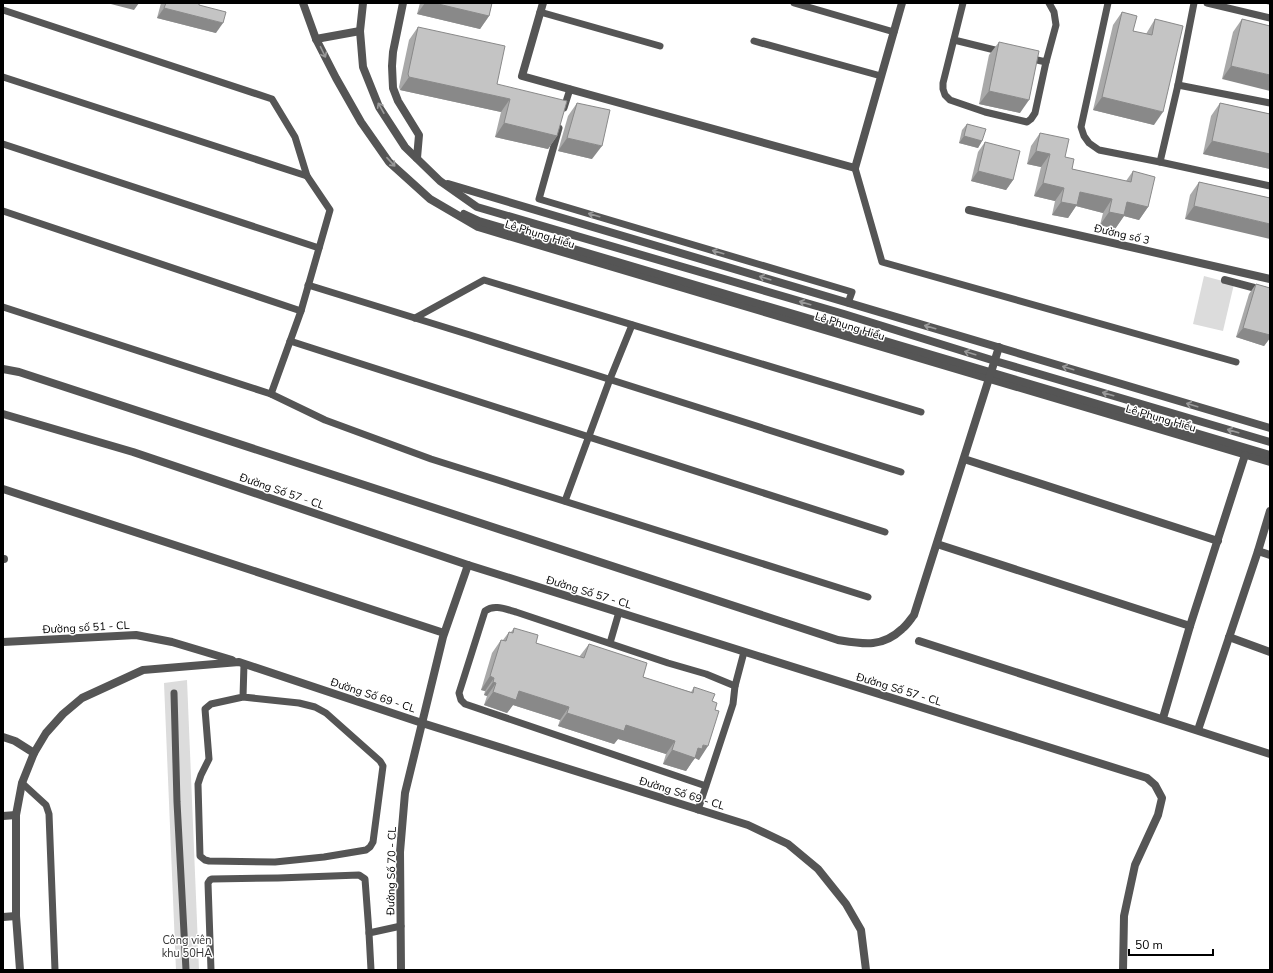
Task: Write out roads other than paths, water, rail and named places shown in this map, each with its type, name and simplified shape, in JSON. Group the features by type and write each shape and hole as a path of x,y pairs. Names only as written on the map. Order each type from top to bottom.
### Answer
{"street":[{"name":"Lê Phụng Hiểu","path":"303,3 316,39 336,78 361,122 389,162 430,199 478,227 990,376 1270,462"},
{"name":"Lê Phụng Hiểu","path":"363,3 360,31 363,66 379,107 405,146 440,181 477,207 844,314 995,361 1270,442"},
{"path":"403,3 393,52 393,88 398,101 419,135 417,158"},
{"path":"543,3 522,76 855,168 902,3"},
{"path":"316,39 360,31"},
{"name":"Lê Phụng Hiểu","path":"440,181 1270,428"},
{"name":"Đường số 3","path":"968,210 1270,279"},
{"path":"1224,280 1270,292"},
{"path":"838,331 848,303"},
{"path":"3,368 838,640 864,644 884,642 902,630 914,615 999,347"},
{"name":"Lê Phụng Hiểu","path":"990,376 1270,455"},
{"name":"Đường Số 57 - CL","path":"3,414 133,452 468,565 1147,778 1155,785 1162,798 1158,815 1135,864 1124,916 1123,970"},
{"path":"1163,718 1190,626 1245,455"},
{"path":"964,459 1218,541"},
{"path":"3,489 444,633"},
{"path":"1198,730 1270,511"},
{"path":"937,544 1190,626"},
{"path":"1258,551 1270,555"},
{"name":"Đường Số 70 - CL","path":"401,970 400,852 405,793 444,633 468,565"},
{"name":"Đường số 51 - CL","path":"3,642 136,635 172,642 241,663"},
{"path":"1229,637 1270,652"},
{"path":"919,641 1163,718 1270,754"},
{"name":"Đường Số 69 - CL","path":"20,970 16,916 16,815 22,784 34,753 46,733 63,714 82,698 143,670 241,663 422,723 748,825 788,844 818,869 846,904 862,930 866,970"},
{"path":"3,737 15,741 34,753"},
{"path":"3,816 16,815"},
{"path":"3,917 16,916"}],"lane":[{"path":"794,3 894,32"},
{"path":"964,3 943,83 945,95 950,100 985,112 1027,122 1035,113 1056,25 1054,12 1049,3"},
{"path":"1108,3 1081,127 1089,144 1098,150 1270,186"},
{"path":"1160,162 1178,85 1194,3"},
{"path":"1207,3 1270,18"},
{"path":"3,10 272,99 295,137 307,176 330,210 301,311 271,394"},
{"path":"540,12 660,46"},
{"path":"954,40 1007,53"},
{"path":"754,41 881,76"},
{"path":"1022,57 1046,62"},
{"path":"3,77 307,176"},
{"path":"1178,85 1270,103"},
{"path":"570,89 539,199 852,292 848,303"},
{"path":"3,144 319,248"},
{"path":"855,168 882,262 1236,362"},
{"path":"3,211 301,311"},
{"path":"415,318 484,280 920,412"},
{"path":"308,285 901,472"},
{"path":"3,307 271,394 325,420 431,459 868,597"},
{"path":"565,501 588,436 632,325"},
{"path":"290,341 885,532"},
{"path":"706,786 465,704 461,700 459,693 485,611 490,607 516,612 706,674 735,686"},
{"path":"610,643 618,612"},
{"path":"698,810 733,704 735,686 744,652"},
{"path":"241,663 243,697"},
{"path":"174,693 177,802 186,970"},
{"path":"243,697 299,703 315,707 326,713 380,761 383,766 373,842 370,847 366,850 275,862 209,861 204,860 200,856 198,784 209,759 206,709 211,704 243,697"},
{"path":"22,784 46,805 49,814 55,970"},
{"path":"211,970 208,883 210,880 359,875 365,879 371,970"},
{"path":"369,933 400,926"}],"park label":[{"name":"Công viên khu 50HA","path":"187,946"}]}
